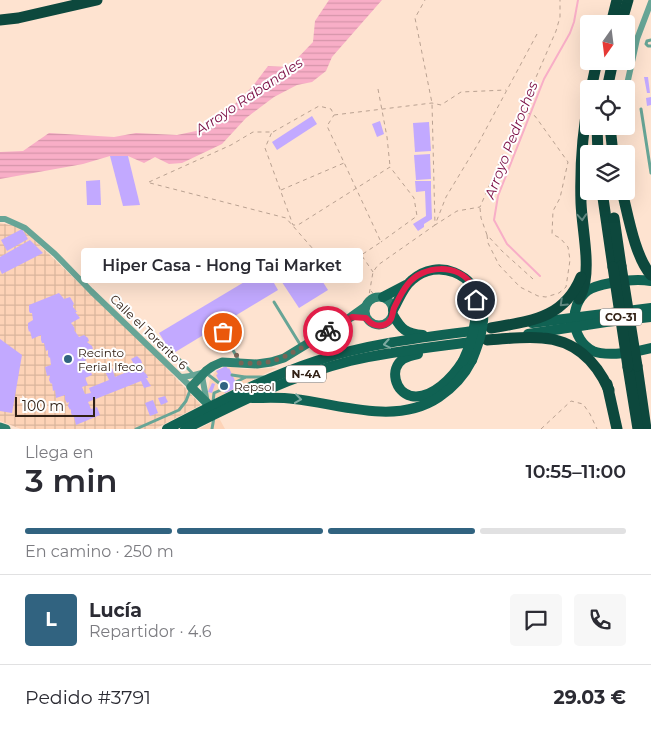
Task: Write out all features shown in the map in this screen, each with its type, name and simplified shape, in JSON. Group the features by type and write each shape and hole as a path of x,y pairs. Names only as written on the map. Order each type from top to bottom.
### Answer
{"highway":[{"path":"0,13 18,11 64,0"},
{"path":"0,20 18,18 97,0"},
{"path":"614,15 618,0"},
{"path":"624,15 628,0"},
{"path":"579,300 585,281 586,261 581,175 583,135"},
{"name":"CO-31","path":"604,200 617,267 632,367 638,429"},
{"name":"CO-31","path":"611,200 617,267"},
{"path":"624,200 636,246 642,262 651,275"},
{"path":"636,246 651,266"},
{"path":"489,334 535,320 556,310 566,302 575,289 586,261"},
{"path":"489,334 542,338 567,344 592,362 600,372 609,390"},
{"path":"587,346 601,364 609,390 617,429"},
{"name":"CO-31","path":"632,367 646,429"}],"main road":[{"path":"249,398 293,398 360,410 396,412 415,409 432,401 461,378 468,361 479,306 472,286 465,278 454,272 439,269 420,274 412,279 393,312 402,329 436,341"},
{"path":"587,346 577,333 575,323 576,308 579,300 589,290 598,286 633,280 651,281"},
{"path":"372,299 407,285"},
{"path":"575,323 651,308"},
{"path":"575,323 651,317"},
{"name":"N-4A","path":"167,429 272,378 315,361 343,353 575,323"},
{"name":"N-4A","path":"489,334 540,332 575,323"},
{"path":"540,332 567,334 598,352 607,354 651,348"},
{"path":"436,341 421,354 404,359 398,366 395,378 398,386 406,393 422,396 429,393 450,379 468,361"},
{"name":"N-4A","path":"185,429 211,408 249,398 283,382 351,361 436,341"}],"street":[{"path":"628,80 637,39 651,2"},
{"name":"Calle el Torerito 6","path":"0,219 5,219 25,228 55,254 91,292 191,387"},
{"path":"181,377 200,374 222,362 271,362 284,358 352,317 372,299"},
{"path":"352,317 366,318 372,324 380,326 388,322 393,312 390,302 372,299"},
{"path":"366,318 365,314 372,299"},
{"path":"200,374 191,387 211,408"},
{"path":"200,374 211,408"},
{"path":"1,428 6,429"}],"lane":[{"path":"637,39 651,46"},
{"path":"646,42 651,40"},
{"path":"641,109 651,173"},
{"path":"274,302 302,347"},
{"path":"223,332 241,363"},
{"path":"178,359 200,374 219,382 214,393 211,408 212,429"},
{"path":"232,374 246,377 272,378"},
{"path":"236,382 246,377"},
{"path":"136,429 179,410 186,401 191,387"},
{"path":"214,393 223,389"}],"path":[{"path":"425,0 415,18 432,103 435,225"},
{"path":"522,110 535,116 568,162 560,198 553,211 552,234 560,238 568,247 570,260 566,287 559,294 546,297 538,296 520,287 499,265 488,243 480,207 556,31 560,17 560,0"},
{"path":"435,225 446,197 478,144 537,34"},
{"path":"334,115 331,109 319,106 272,132 253,132 232,145 149,182 286,218 334,273 362,256 417,216 414,198 390,167 387,137 378,89"},
{"path":"334,115 432,103 441,105 461,92 507,90"},
{"path":"334,115 328,126 381,242"},
{"path":"272,132 265,148 293,225"},
{"path":"281,190 344,163"},
{"path":"293,225 298,225 390,167"},
{"path":"372,299 373,272 378,265 457,211 480,207"},
{"path":"487,235 533,279"},
{"path":"362,256 373,272"},
{"path":"541,429 570,401 582,404 590,414 597,429"}],"shaded area":[{"path":"0,223 21,227 161,362 201,405 155,429 21,429 0,421"},
{"name":"Repsol","path":"226,366 244,369 277,368 210,401 207,393 210,379 216,371"},
{"name":"Repsol","path":"219,418 225,429 199,429"}],"water":[{"name":"Arroyo Rabanales","path":"329,0 382,0 332,57 326,71 312,82 297,85 274,97 246,118 222,144 182,163 169,164 155,157 144,163 128,156 110,156 83,164 0,179 0,152 23,151 49,133 114,137 136,133 177,135 196,131 229,110 252,87 268,66 289,67 313,42 315,21"}],"building":[{"path":"644,77 648,77 650,93 647,93"},
{"path":"651,97 651,105 647,106 646,98"},
{"path":"312,116 317,124 277,150 272,142"},
{"path":"380,121 384,134 377,137 372,124"},
{"path":"429,122 431,151 415,152 413,123"},
{"path":"430,154 431,179 416,180 414,155"},
{"path":"110,156 128,156 140,205 123,206"},
{"path":"100,180 101,205 87,205 86,181"},
{"path":"415,181 431,181 432,219 418,231 413,224 426,216 425,191 416,192"},
{"path":"22,229 28,239 7,251 1,240"},
{"path":"30,240 43,253 2,274 0,270 0,257"},
{"path":"301,248 328,290 299,308 272,267"},
{"path":"266,269 278,290 172,354 159,333"},
{"name":"Recinto Ferial Ifeco","path":"59,293 64,299 70,297 74,304 73,307 77,312 75,312 80,318 71,323 74,330 79,337 84,335 88,338 89,341 87,342 93,349 82,354 90,367 87,368 92,375 85,378 88,385 82,387 85,394 91,393 89,388 109,380 105,371 112,368 115,377 136,368 131,359 137,356 141,360 142,363 140,364 145,370 143,371 147,375 148,378 146,378 151,386 144,388 141,381 88,402 91,409 97,407 100,415 76,425 65,395 56,398 55,390 53,391 52,383 49,380 50,375 47,376 45,367 51,365 50,357 44,343 42,343 41,335 32,339 28,328 28,323 33,320 32,313 29,311 29,305"},
{"path":"0,339 22,355 12,413 0,411"},
{"path":"226,366 229,368 238,387 225,393 216,375 218,374 216,371"},
{"path":"212,383 215,384 212,393 208,392"},
{"path":"165,396 168,402 161,405 158,398"},
{"path":"153,400 158,413 150,416 145,403"}],"waterway":[{"name":"Arroyo Pedroches","path":"540,276 507,244 494,220 498,196 544,79 570,33 578,0"}],"way so far":[{"path":"223,332 241,363 257,364 284,358 328,331"}],"place":[{"name":"Hiper Casa - Hong Tai Market","path":"223,332"},
{"name":"Recinto Ferial Ifeco","path":"68,359"},
{"name":"Repsol","path":"224,386"}],"route":[{"path":"328,331 352,317 366,318 372,324 380,326 388,322 403,291 412,279 432,270 446,270 465,278 472,286 476,300"}]}
